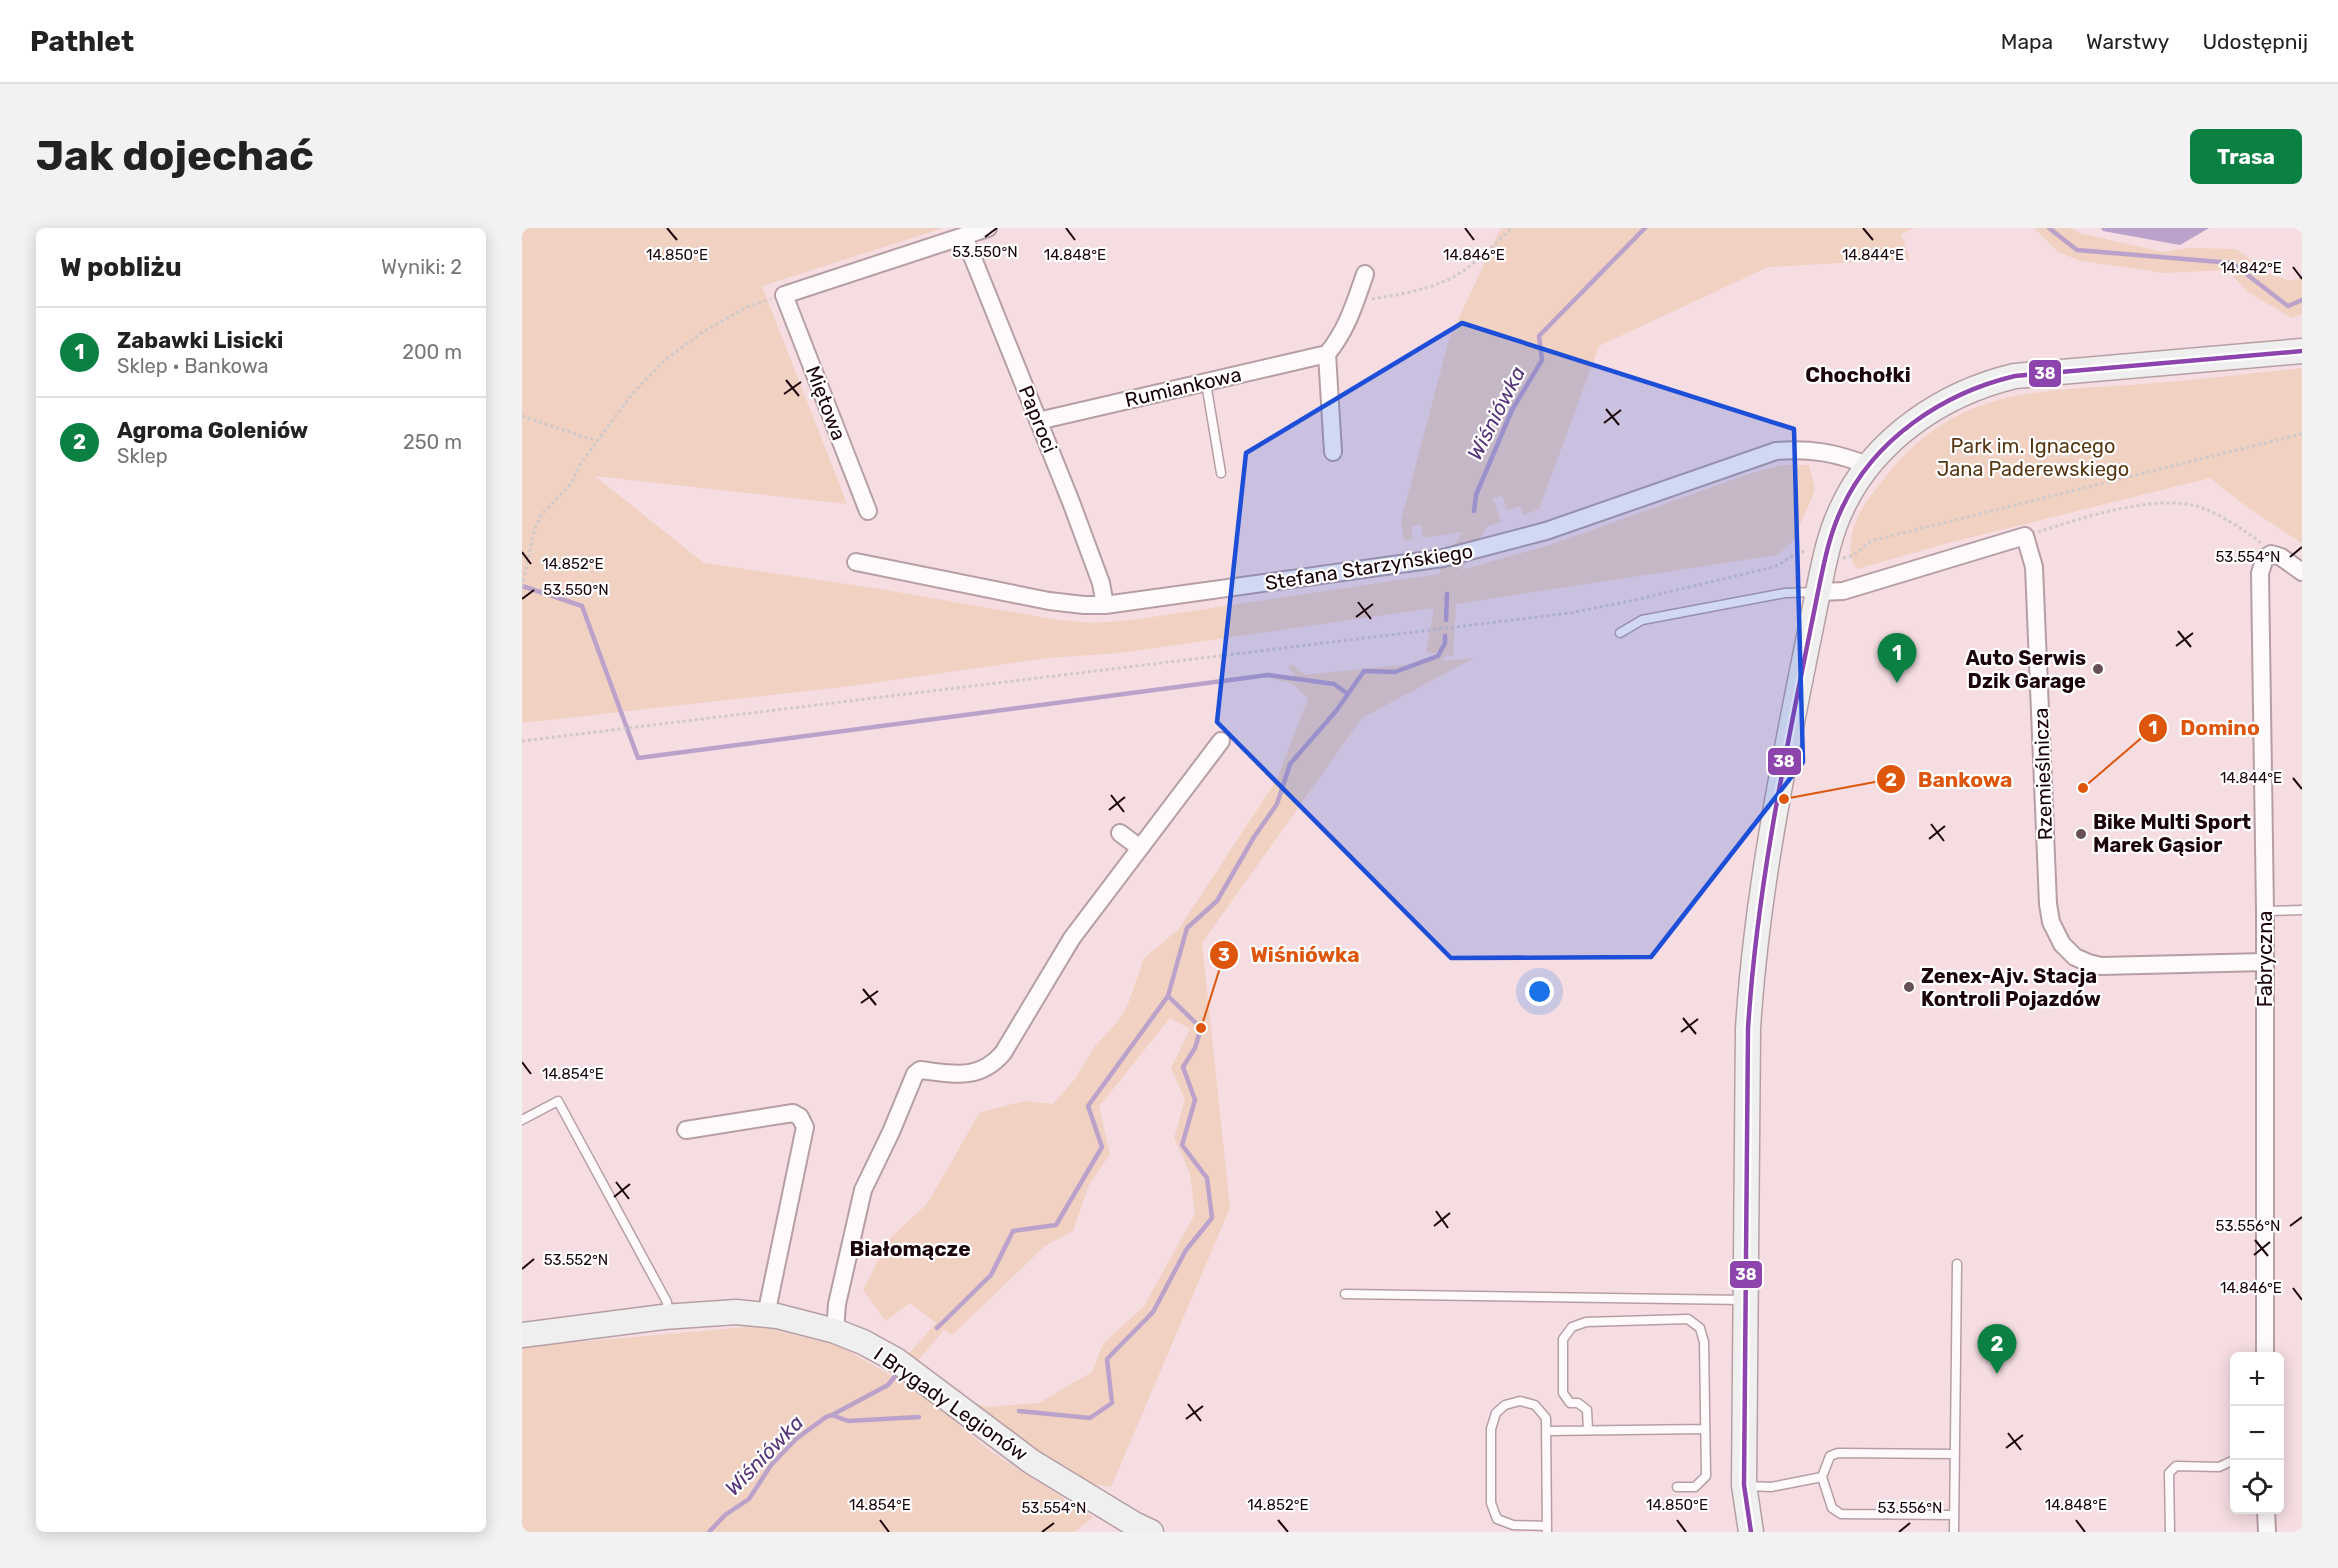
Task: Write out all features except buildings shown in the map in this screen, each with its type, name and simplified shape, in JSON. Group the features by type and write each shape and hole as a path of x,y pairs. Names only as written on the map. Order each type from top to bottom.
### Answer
{"street":[{"path":"784,295 988,228"},
{"name":"Paproci","path":"964,236 1096,569 1105,605"},
{"path":"1333,452 1328,354 1346,326 1365,274"},
{"name":"Miętowa","path":"784,295 868,511"},
{"path":"1751,1532 1744,1492 1748,1029 1752,967 1760,903 1825,555 1843,507 1869,466 1901,433 1952,397 1994,381 2024,375 2302,351"},
{"name":"Rumiankowa","path":"1038,421 1328,354"},
{"name":"Stefana Starzyńskiego","path":"856,562 1049,601 1105,605 1443,558 1546,531 1776,452 1797,450 1832,453 1869,466"},
{"path":"1818,592 1844,591 2025,536"},
{"name":"Rzemieślnicza","path":"2025,536 2034,567 2048,904 2051,922 2062,944 2075,957 2101,966 2265,962"},
{"path":"2267,557 2281,557 2302,572"},
{"name":"Fabryczna","path":"2265,1352 2265,911 2259,589 2267,557"},
{"path":"835,1331 837,1304 863,1190 891,1132 915,1074 920,1070 969,1074 982,1071 994,1064 1003,1053 1072,938 1221,741"},
{"path":"1120,833 1140,848"},
{"path":"686,1130 793,1113 800,1117 805,1127 766,1315"},
{"name":"I Brygady Legionów","path":"522,1335 668,1316 736,1312 766,1315 835,1331 863,1342 896,1360 1032,1462 1151,1532"},
{"path":"1733,1532 1744,1492"},
{"path":"2266,1514 2267,1532"}],"lane":[{"path":"1206,383 1221,473"},
{"path":"1620,633 1642,620 1785,593 1818,592"},
{"path":"2265,911 2302,910"},
{"path":"522,1120 558,1101 667,1302 668,1316"},
{"path":"1954,1532 1958,1264"},
{"path":"1346,1294 1746,1300"},
{"path":"1588,1430 1587,1410 1578,1403 1570,1403 1563,1393 1563,1339 1572,1327 1586,1322 1688,1319 1700,1328 1704,1342 1706,1476 1695,1487 1677,1486"},
{"path":"1520,1401 1535,1405 1546,1418 1547,1529 1513,1525 1497,1519 1491,1503 1491,1429 1496,1413 1505,1405 1520,1401"},
{"path":"1547,1431 1705,1429"},
{"path":"1954,1515 1841,1514 1832,1508 1822,1477 1830,1456 1838,1453 1955,1454"},
{"path":"2170,1532 2169,1473 2176,1466 2219,1467 2230,1462"},
{"path":"1744,1492 1822,1477"}],"path":[{"path":"1355,302 1413,292 1447,280 1464,270 1512,228"},
{"path":"522,587 534,531 541,515 571,484 581,463 633,393 664,360 703,332 747,307 784,295"},
{"path":"522,416 597,441"},
{"path":"522,741 1570,613 1773,567 1784,563 1800,551 1851,557 1874,540 2302,434"},
{"path":"2025,536 2094,515 2158,503 2193,505 2222,518 2260,541 2267,557"}],"highlighted area":[{"path":"1462,323 1794,429 1803,762 1651,957 1451,958 1217,722 1246,453"}],"green space":[{"path":"522,228 943,228 762,286 847,504 595,476 704,563 880,589 1059,620 1095,623 1132,620 1439,574 1445,557 1462,532 1423,538 1421,525 1411,526 1413,539 1404,541 1401,521 1449,339 1499,232 1503,228 1915,228 1901,234 1910,259 1768,267 1599,346 1539,509 1523,515 1520,506 1507,510 1502,496 1493,498 1501,522 1486,527 1461,570 1550,545 1749,474 1782,465 1809,465 1815,490 1793,541 1777,555 1456,604 1453,656 1447,655 1441,661 1474,658 1362,718 1202,943 1230,1208 1111,1487 1079,1481 990,1417 955,1422 993,1453 1093,1517 1075,1532 522,1532 522,1347 758,1326 842,1347 913,1388 946,1415 982,1412 967,1399 986,1407 1039,1403 1092,1372 1103,1344 1144,1306 1195,1214 1190,1173 1174,1138 1185,1100 1171,1068 1190,1029 1170,1018 1099,1107 1110,1154 1089,1185 1073,1231 1045,1246 952,1335 944,1330 903,1378 894,1371 936,1323 910,1303 886,1321 863,1290 889,1239 927,1204 980,1112 1025,1101 1053,1104 1075,1079 1095,1046 1119,1020 1128,1004 1144,958 1178,930 1276,781 1308,699 1292,683 1268,678 1296,675 1288,668 1292,664 1305,675 1410,664 1437,654 1426,652 1434,608 1120,653 1047,658 851,686 522,723"},
{"path":"2034,228 2072,228 2079,233 2163,252 2187,248 2236,249 2271,275 2291,281 2302,277 2302,314 2292,318 2248,292 2227,270 2165,273 2081,261 2058,252"},
{"name":"Park im. Ignacego Jana Paderewskiego","path":"2302,368 2302,543 2248,508 2210,478 1948,543 1857,569 1853,563 1850,548 1856,522 1862,509 1881,482 1927,435 1955,417 1977,407 1999,400 2047,391 2183,381"}],"shaded area":[{"path":"2101,228 2209,228 2180,245 2103,231"}],"waterway":[{"name":"Wiśniówka","path":"1474,511 1476,495 1512,410 1542,360 1539,336 1645,228"},
{"name":"Wiśniówka","path":"2049,228 2077,250 2232,263 2288,306 2302,300"},
{"path":"522,586 582,606 638,758 1268,675 1334,684 1348,694"},
{"name":"Wiśniówka","path":"1446,620 1447,594"},
{"name":"Wiśniówka","path":"1019,1411 1090,1418 1112,1403 1107,1359 1153,1312 1186,1250 1212,1218 1207,1178 1182,1145 1195,1100 1183,1067 1195,1048 1201,1028 1168,996 1187,928 1217,901 1254,837 1277,804 1290,764 1336,711 1364,671 1395,672 1438,656 1445,643 1445,636"},
{"path":"937,1328 991,1275 1013,1231 1056,1225 1102,1147 1088,1106 1168,996"},
{"path":"832,1415 888,1385 896,1375"},
{"name":"Wiśniówka","path":"709,1532 725,1515 749,1499 771,1465 796,1439 826,1417 832,1415 848,1421 919,1417"}],"transit line":[{"name":"38","path":"1751,1532 1744,1485 1748,1029 1752,974 1766,864 1785,755 1825,560 1842,508 1872,461 1892,440 1937,407 1988,384 2015,376 2302,351"}],"place":[{"name":"Auto Serwis Dzik Garage","path":"2098,669"},
{"name":"Zabawki Lisicki","path":"1897,683"},
{"name":"Domino","path":"2083,788"},
{"name":"Bankowa","path":"1784,799"},
{"name":"Bike Multi Sport Marek Gąsior","path":"2081,834"},
{"name":"Zenex-Ajv. Stacja Kontroli Pojazdów","path":"1909,987"},
{"name":"Wiśniówka","path":"1201,1028"},
{"name":"Agroma Goleniów","path":"1997,1374"}],"district":[{"name":"Chochołki","path":"1858,374"},
{"name":"Białomącze","path":"910,1248"}]}
